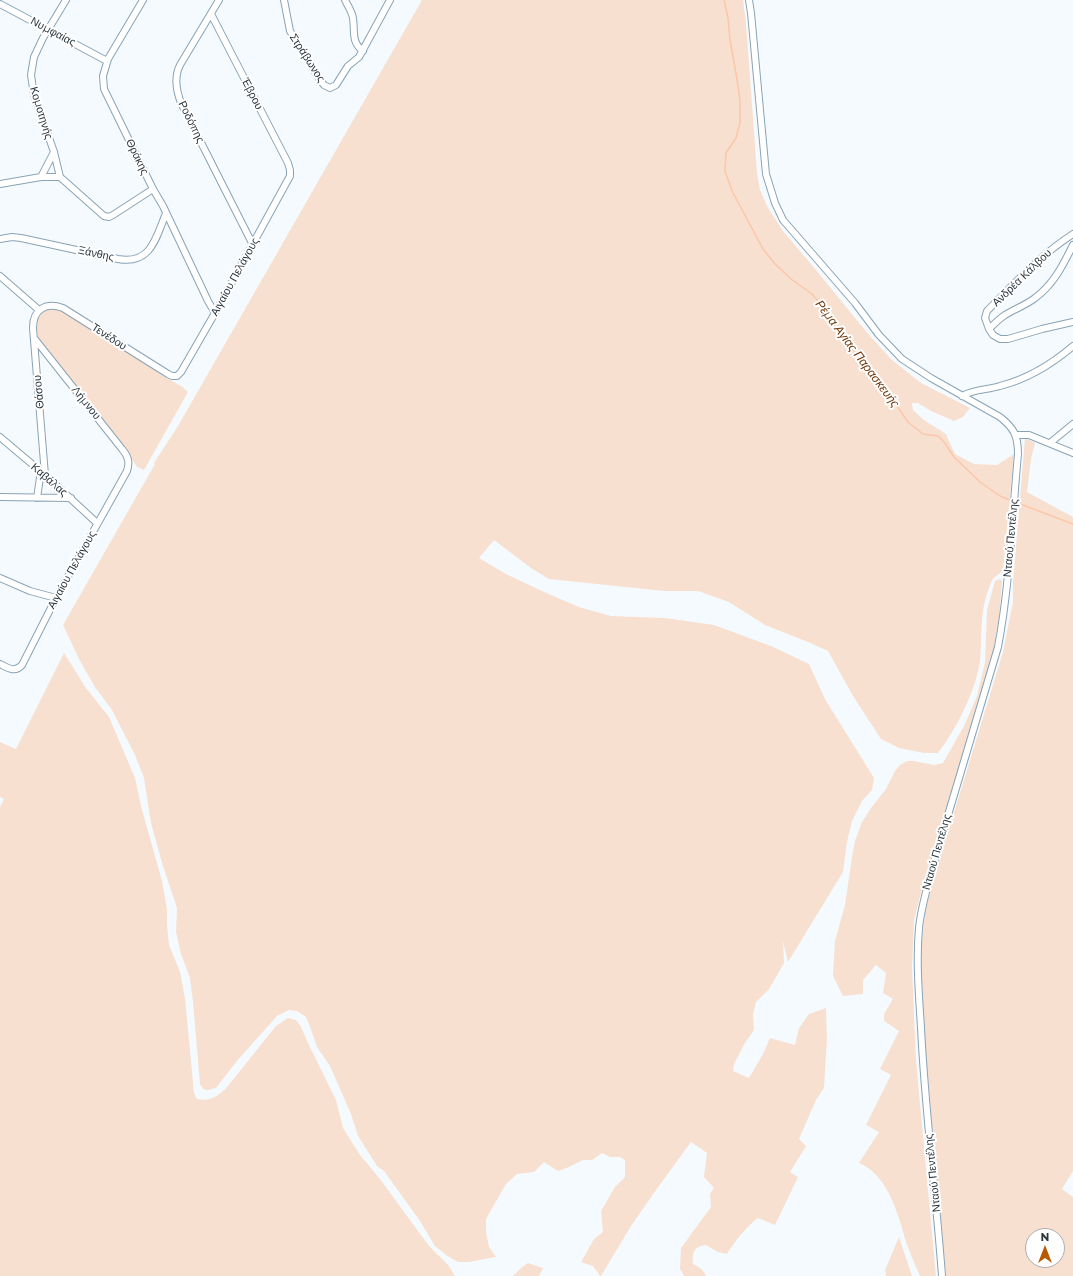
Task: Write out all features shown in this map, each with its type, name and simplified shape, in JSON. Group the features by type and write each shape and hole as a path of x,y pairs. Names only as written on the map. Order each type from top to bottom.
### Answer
{"street":[{"name":"Κομοτηνής","path":"60,177 54,152 33,90 32,64 35,54 48,29 66,0"},
{"name":"Θράκης","path":"143,0 107,61 103,76 105,93 215,313"},
{"name":"Ροδόπης","path":"219,0 178,69 176,78 177,91 181,103 253,245"},
{"name":"Στράβωνος","path":"284,0 287,21 292,36 326,87 332,88 337,84 348,66 357,59 363,51"},
{"path":"346,0 353,18 355,43 363,51 390,0"},
{"path":"749,0 766,174 775,203 784,220 855,303 879,335 902,359 921,372 1008,423 1016,435 1029,435 1073,453"},
{"name":"Νυμφαίας","path":"0,4 107,61"},
{"name":"Έβρου","path":"211,14 288,163 290,174"},
{"name":"Κομοτηνής","path":"41,177 54,152"},
{"name":"Αιγαίου Πελάγους","path":"176,376 181,372 215,313 290,174"},
{"path":"0,184 41,177 60,177 107,217 111,216 153,189"},
{"name":"Ξάνθης","path":"0,239 12,237 21,238 118,259 134,260 144,256 150,250 166,213"},
{"name":"Ανδρέα Κάλβου","path":"989,329 985,318 987,311 1035,262 1073,234"},
{"path":"1073,245 1065,263 1055,278 1044,290 1036,298 997,321 989,329 993,335 1000,339 1008,339 1073,322"},
{"path":"0,276 40,310"},
{"name":"Τενέδου","path":"40,310 51,306 66,310 168,374 176,376"},
{"name":"Θάσου","path":"38,498 43,473 33,325 34,318 40,310"},
{"name":"Λήμνου","path":"34,338 125,452 129,462 127,471"},
{"path":"962,396 973,390 999,387 1019,380 1037,371 1073,346"},
{"path":"1050,443 1073,424"},
{"name":"Νταού Πεντέλης","path":"942,1276 922,1054 918,979 919,928 923,904 932,869 998,647 1006,596 1015,491 1018,454 1018,442 1016,435"},
{"name":"Καβάλας","path":"0,438 43,473 97,523"},
{"name":"Αιγαίου Πελάγους","path":"0,664 12,670 18,669 22,665 56,598 127,471"},
{"path":"0,497 71,498"},
{"path":"0,578 30,591 56,598"}],"shaded area":[{"path":"422,0 743,0 757,173 760,190 768,208 783,231 869,335 892,360 921,383 970,408 963,417 954,421 931,411 918,403 912,403 913,410 924,420 946,434 955,454 974,464 997,465 1014,454 1003,569 992,581 984,605 978,672 970,697 952,733 938,753 924,753 899,748 881,739 853,696 828,651 765,625 729,602 698,591 664,591 549,579 531,568 494,540 479,558 506,574 579,607 611,616 665,618 714,625 771,646 809,664 825,699 874,778 872,790 862,801 852,821 847,842 843,872 788,962 783,941 784,963 769,989 756,1002 753,1014 754,1030 734,1064 733,1071 749,1078 763,1054 770,1038 795,1045 799,1028 809,1014 826,1008 827,1039 824,1088 816,1100 799,1139 806,1146 790,1172 798,1177 775,1225 758,1218 741,1234 727,1254 718,1252 706,1245 696,1248 693,1256 693,1264 701,1268 706,1276 684,1276 680,1269 681,1248 711,1207 710,1194 714,1188 704,1177 707,1153 691,1142 631,1226 601,1276 593,1266 581,1262 594,1239 603,1232 601,1211 615,1187 625,1177 625,1160 620,1157 610,1157 602,1153 592,1160 583,1160 558,1171 544,1162 534,1172 517,1174 506,1184 486,1219 486,1232 489,1247 496,1257 469,1262 458,1262 435,1246 420,1221 384,1171 377,1166 358,1136 351,1114 330,1066 317,1047 306,1017 297,1011 289,1010 277,1016 236,1062 216,1088 208,1090 203,1089 200,1084 190,978 181,954 176,932 177,908 151,823 144,778 135,755 112,710 95,687 80,661 63,625 155,464 154,463 178,426"},
{"path":"49,307 63,309 188,392 144,470 137,467 74,383 44,346 35,332 37,318 43,310"},
{"path":"1025,438 1035,443 1031,459 1027,492 1073,517 1073,1171 1062,1189 1073,1197 1073,1276 946,1276 925,1048 921,976 922,941 925,913 931,888 1003,652 1013,602 1013,583"},
{"path":"1000,579 1002,581 999,619 992,659 925,877 914,920 912,967 916,1061 936,1276 920,1276 895,1208 885,1186 877,1176 859,1163 879,1132 866,1125 891,1075 880,1069 899,1031 884,1021 884,1014 893,999 883,993 886,973 876,965 863,980 863,994 843,996 833,976 835,941 845,905 855,841 862,822 886,789 895,771 900,765 907,761 934,765 943,763 964,726 977,696 985,663 987,610 995,581"},
{"path":"64,653 86,688 109,717 135,778 141,806 162,881 167,909 169,945 180,972 185,998 194,1093 197,1099 206,1100 214,1098 221,1093 276,1026 288,1018 296,1020 301,1027 336,1100 343,1128 360,1155 380,1179 429,1246 449,1266 455,1276 0,1276 0,807 4,799 0,797 0,742 16,749"},
{"path":"899,1237 912,1276 886,1276 885,1270"},
{"path":"528,1263 543,1268 539,1276 513,1276 521,1268"}],"waterway":[{"name":"Ρέμα Αγίας Παρασκευής","path":"724,0 740,102 740,123 736,138 726,153 725,171 732,191 763,249 775,264 791,279 812,294 823,307 834,326 890,396 908,422 923,434 938,436 954,457 980,482 1000,496 1012,501"},
{"name":"Ρέμα Αγίας Παρασκευής","path":"1015,502 1073,524"}]}
